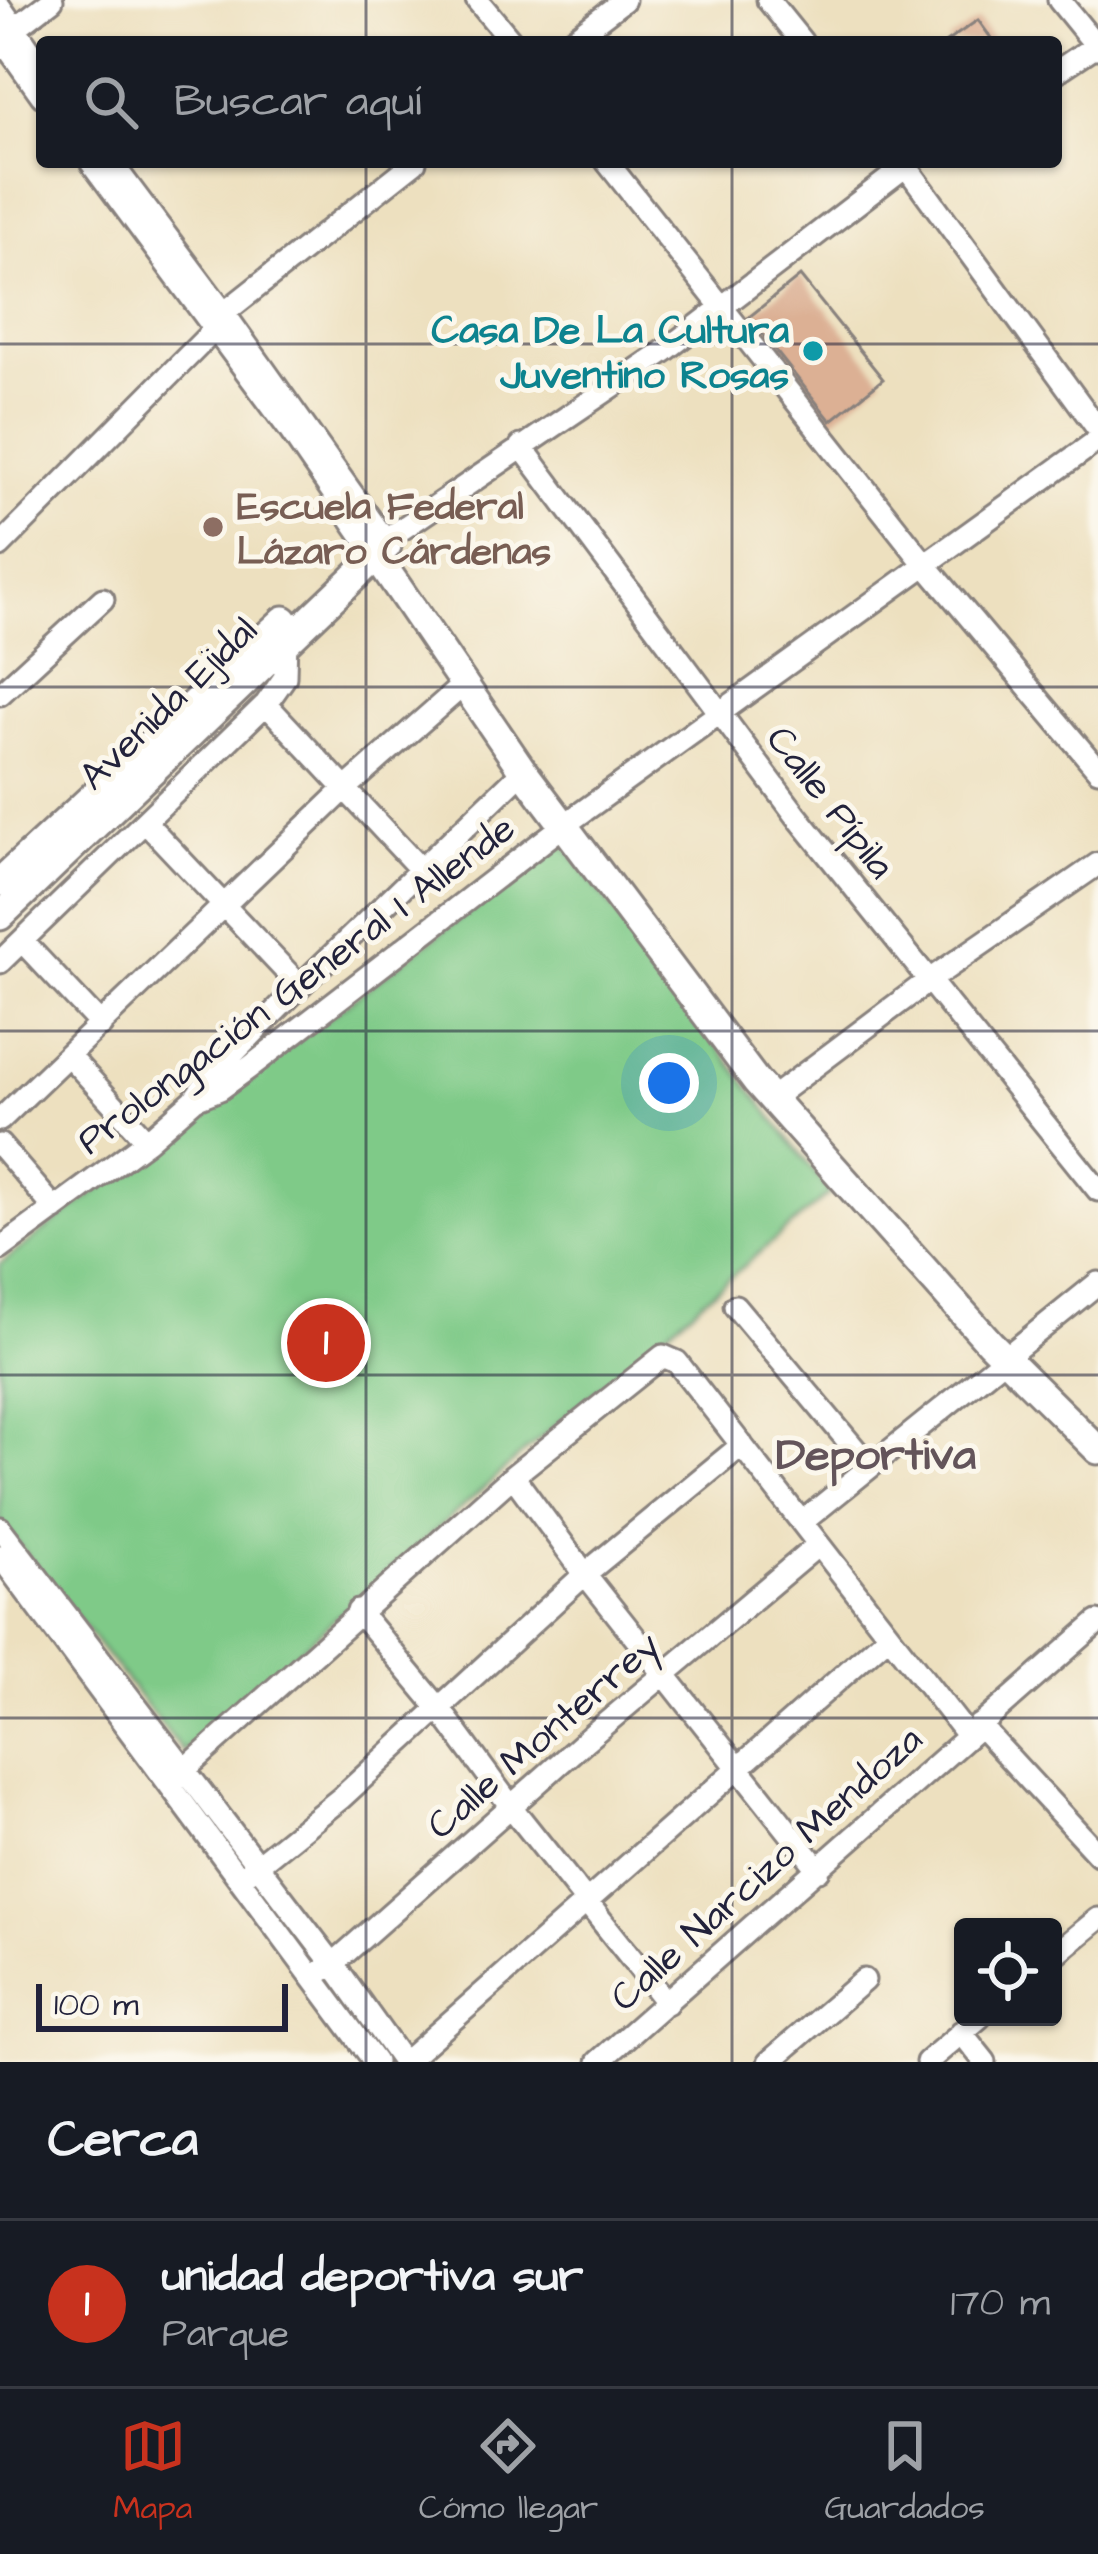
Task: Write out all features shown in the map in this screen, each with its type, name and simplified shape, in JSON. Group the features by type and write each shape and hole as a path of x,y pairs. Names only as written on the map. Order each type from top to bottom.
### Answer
{"main road":[{"name":"Avenida Ejidal","path":"3,872 383,542"},
{"path":"383,542 463,685 523,771 570,822"},
{"path":"383,542 570,822 778,1093 1098,1450"},
{"name":"Avenida Ejidal","path":"0,916 286,630"},
{"path":"1011,1353 1098,1427"}],"street":[{"path":"5,34 52,0"},
{"path":"477,0 507,36"},
{"path":"577,36 624,0"},
{"path":"768,0 797,36"},
{"path":"1059,0 1097,46 1062,68"},
{"path":"0,7 5,34 36,86"},
{"path":"5,34 36,62"},
{"path":"96,168 164,246"},
{"path":"115,168 164,246 383,542 666,350 900,168"},
{"path":"1,542 219,322 409,168"},
{"path":"612,168 924,563 1098,770"},
{"path":"911,168 1098,429"},
{"name":"Prolongación General I Allende","path":"0,1250 147,1141 195,1099 220,1089 250,1067 718,712 1098,440"},
{"name":"Calle Pípila","path":"521,446 718,712 1098,1190"},
{"path":"0,694 103,599"},
{"path":"0,962 266,704 285,677 286,630"},
{"path":"0,1120 70,1057 221,905 463,685"},
{"path":"266,704 421,870"},
{"path":"195,1099 211,1076 300,986 523,771"},
{"path":"146,823 300,986"},
{"path":"778,1093 928,981 1098,864"},
{"path":"22,941 101,1025"},
{"path":"70,1057 147,1141"},
{"path":"0,1145 55,1209"},
{"path":"802,1522 1098,1283"},
{"path":"735,1306 869,1466"},
{"path":"184,1778 358,1612 513,1476 655,1359 671,1357 889,1636 973,1730"},
{"path":"249,1873 586,1574 742,1444"},
{"path":"513,1476 819,1870"},
{"path":"0,1528 110,1686"},
{"name":"Calle Monterrey","path":"312,1977 333,1964 818,1545"},
{"path":"0,1556 184,1778 312,1977 375,2062"},
{"path":"358,1612 438,1707 667,2003"},
{"name":"Calle Narcizo Mendoza","path":"598,2062 1098,1622"},
{"path":"249,1873 333,1964 404,2062 889,1636"},
{"name":"Calle Narcizo Mendoza","path":"973,1730 1098,1854"},
{"path":"1062,1949 1098,1919"},
{"path":"769,2062 864,1980"},
{"path":"927,2062 969,2026"},
{"path":"961,2032 985,2062"}],"green space":[{"path":"562,842 830,1193 558,1423 183,1752 0,1521 0,1264"}],"building":[{"path":"978,20 990,36 955,36"},
{"name":"Casa De La Cultura Juventino Rosas","path":"800,276 883,379 831,421 749,317"}],"place":[{"name":"Casa De La Cultura Juventino Rosas","path":"813,351"},
{"name":"Escuela Federal Lázaro Cárdenas","path":"213,527"},
{"name":"unidad deportiva sur","path":"326,1343"}],"district":[{"name":"Deportiva","path":"876,1453"}]}
